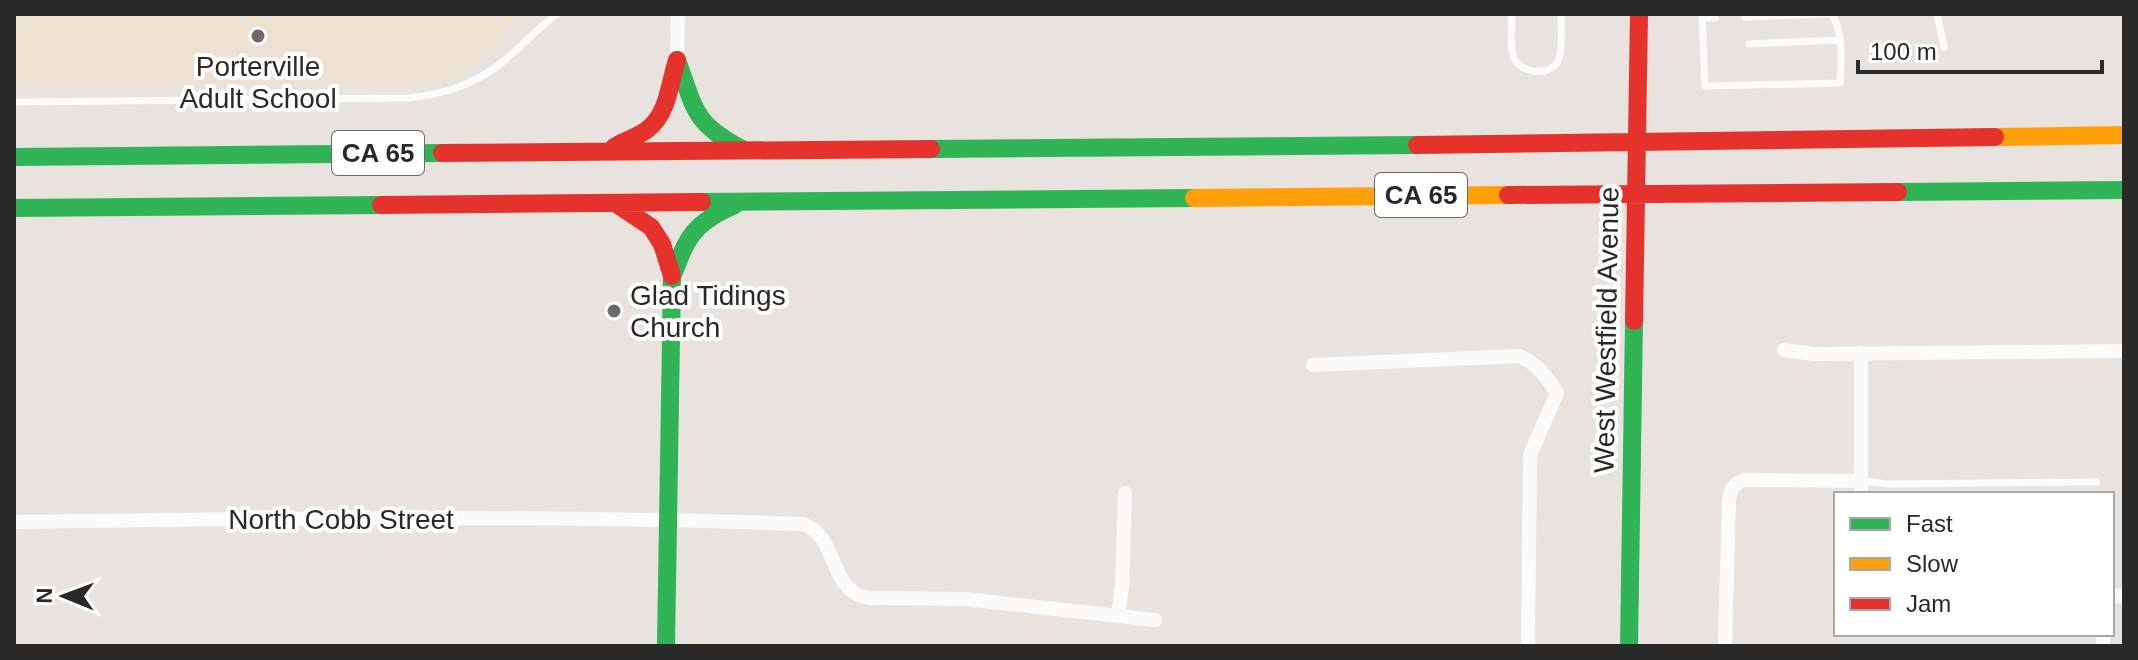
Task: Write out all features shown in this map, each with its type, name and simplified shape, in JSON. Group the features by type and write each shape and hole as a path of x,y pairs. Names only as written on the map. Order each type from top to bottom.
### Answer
{"main road":[{"name":"West Westfield Avenue","path":"1629,646 1639,14"},
{"path":"677,60 696,114 714,135 742,149"},
{"path":"610,150 621,141 646,131 661,116 669,98 677,60"},
{"name":"CA 65","path":"14,157 1737,142 2124,135"},
{"name":"CA 65","path":"14,208 2124,191"},
{"path":"672,276 694,230 721,211 747,201"},
{"path":"615,203 651,227 662,244 672,276 666,646"}],"street":[{"path":"677,60 678,14"},
{"path":"1784,350 1814,354 2124,351"},
{"path":"1725,646 1732,487 1744,480 1861,488 1861,353"},
{"path":"1313,365 1519,356 1542,370 1557,393 1530,455 1528,646"},
{"path":"1125,493 1118,615 1155,620"},
{"name":"North Cobb Street","path":"14,522 669,520 803,524 813,527 822,536 847,584 856,594 869,598 964,599 1118,615"}],"lane":[{"path":"14,102 430,96 462,87 493,70 557,14"},
{"path":"1512,14 1514,59 1527,70 1543,71 1551,69 1559,58 1561,14"},
{"path":"1715,18 1702,16 1705,86 1840,83 1842,55 1837,21 1828,14 1745,17"},
{"path":"1937,14 1944,47"},
{"path":"1749,44 1839,40"},
{"path":"1703,46 1715,46"},
{"path":"1861,488 1888,484 2096,482"}],"shaded area":[{"name":"Porterville Adult School","path":"14,14 522,14 481,57 444,83 14,85"}],"traffic: fast":[{"path":"677,60 698,113 714,131 742,149"},
{"path":"931,149 1417,145"},
{"path":"14,157 442,153"},
{"path":"1898,192 2124,190"},
{"path":"702,202 1194,198"},
{"path":"14,208 381,205"},
{"path":"672,276 694,232 713,216 735,205"},
{"path":"666,646 672,276"},
{"path":"1629,646 1634,321"}],"traffic: slow":[{"path":"1995,137 2124,135"},
{"path":"1194,198 1508,195"}],"traffic: jam":[{"path":"1634,321 1639,14"},
{"path":"614,147 644,132 655,122 664,106 677,60"},
{"path":"1417,145 1995,137"},
{"path":"442,153 931,149"},
{"path":"1508,195 1898,192"},
{"path":"381,205 702,202"},
{"path":"615,203 651,227 662,244 672,276"}],"place":[{"name":"Porterville Adult School","path":"258,36"},
{"name":"Glad Tidings Church","path":"614,311"}]}
